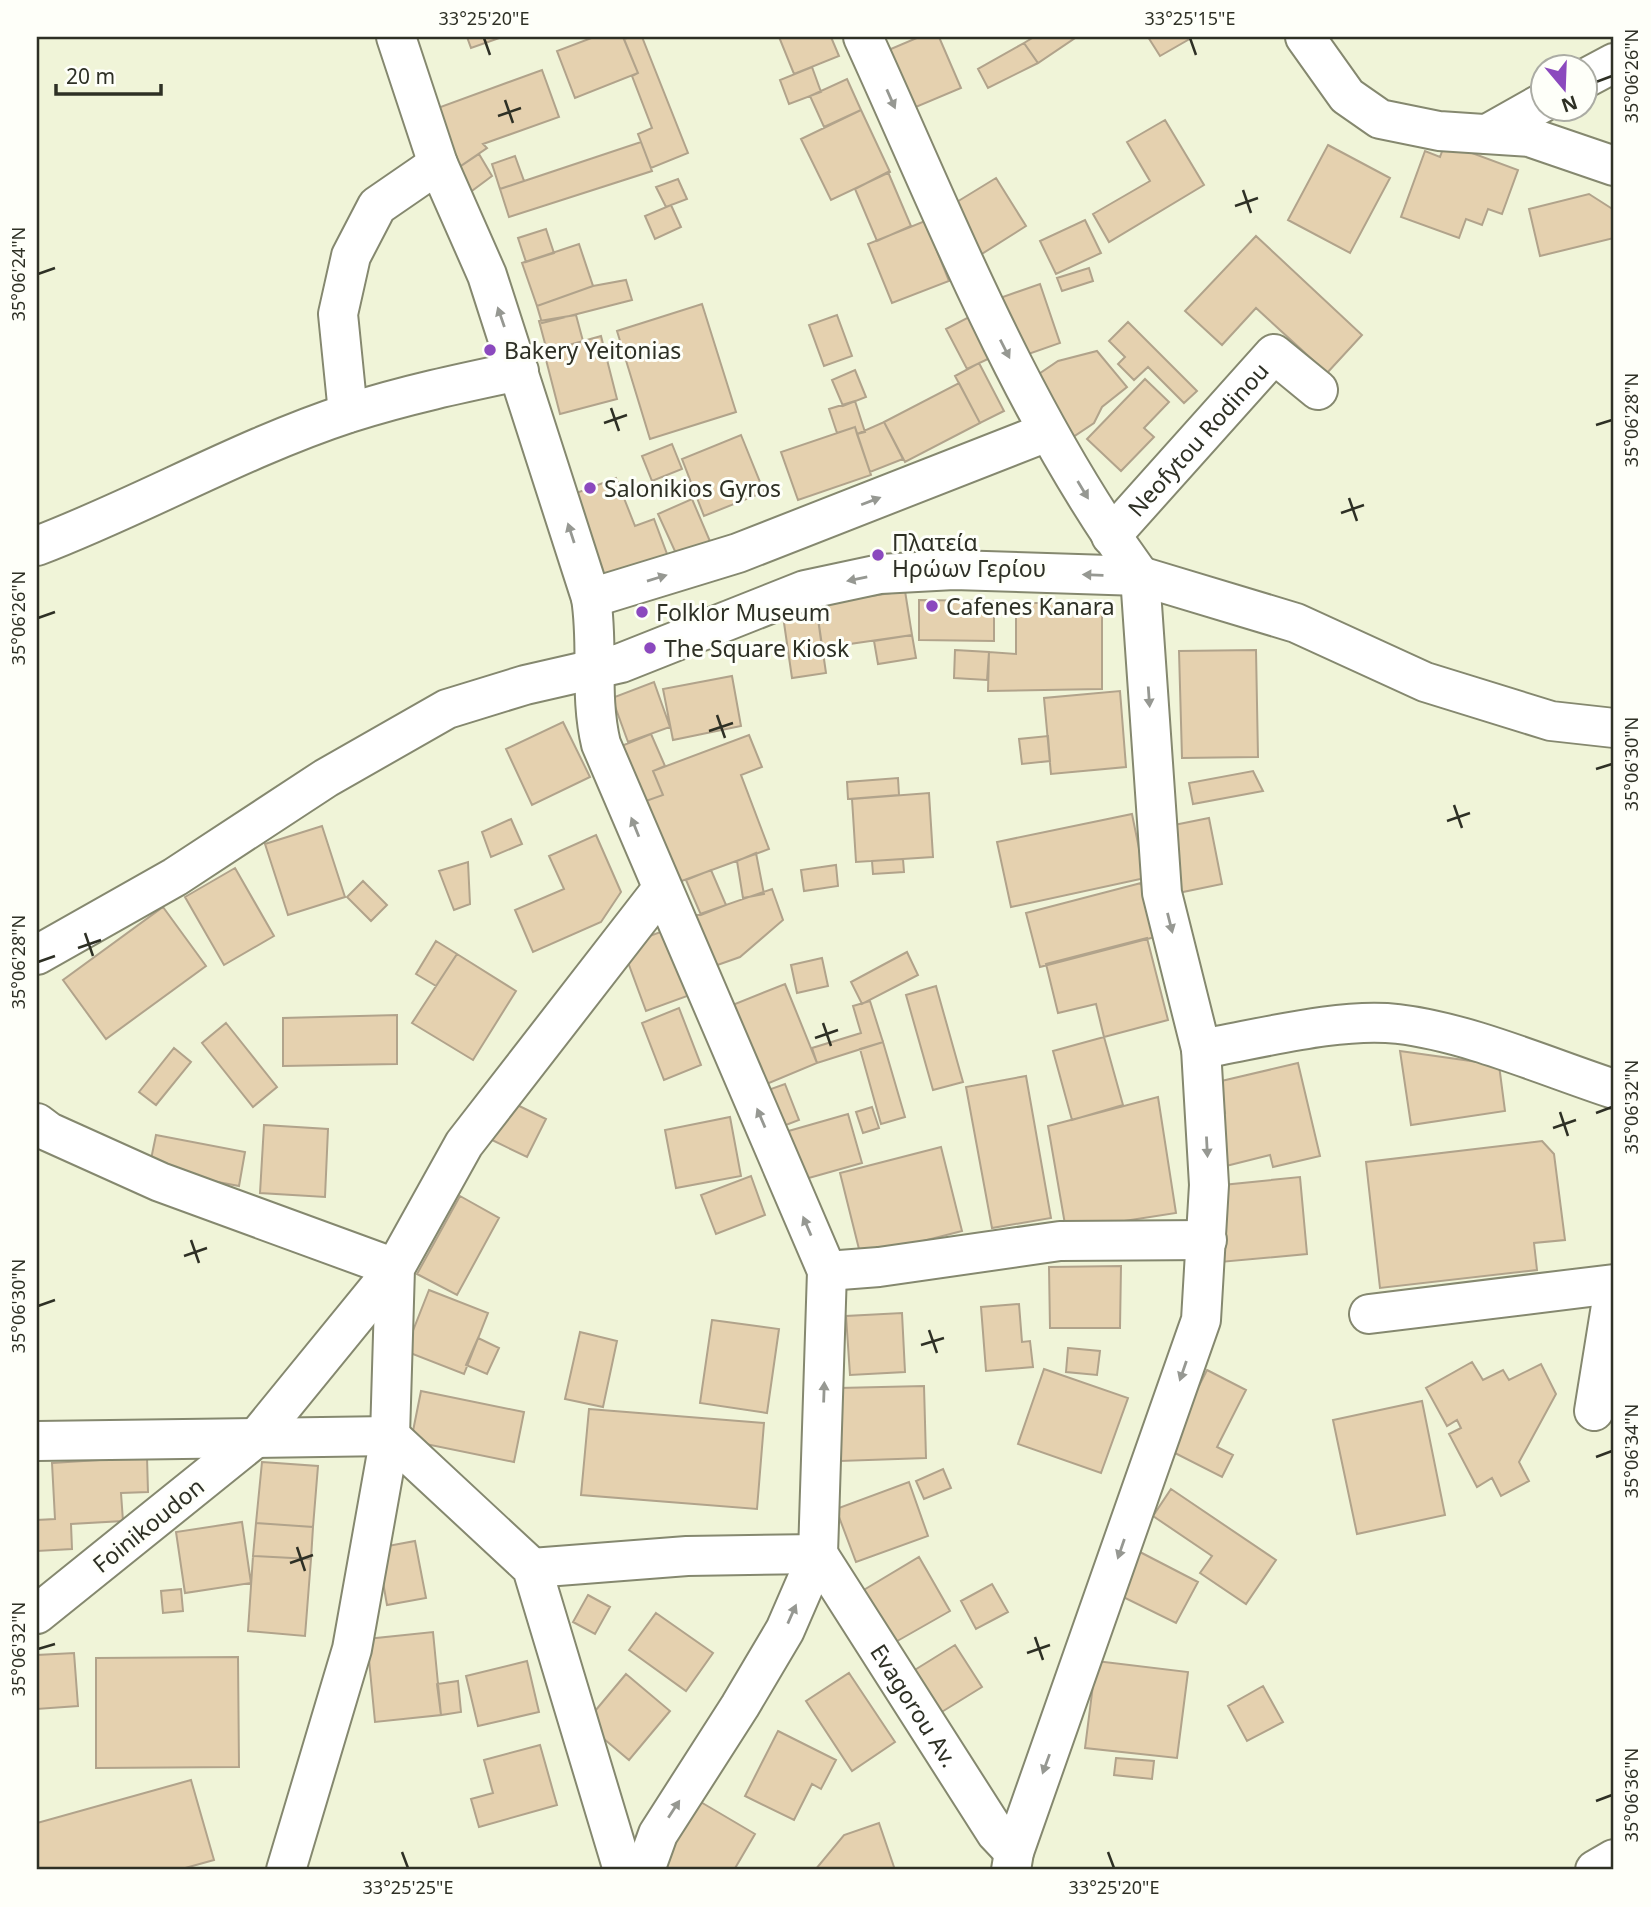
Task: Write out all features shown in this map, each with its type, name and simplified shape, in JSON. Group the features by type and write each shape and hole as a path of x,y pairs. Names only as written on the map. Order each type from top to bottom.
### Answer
{"street":[{"path":"396,37 439,164 487,275 592,598 596,634 593,710 600,744 827,1271 818,1554 785,1630 658,1834 645,1870"},
{"path":"863,37 982,303 1035,437 1140,576 1162,893 1201,1049 1209,1185 1201,1320 1013,1861"},
{"path":"1305,37 1347,96 1380,119 1439,131 1529,137 1614,166"},
{"path":"1598,71 1614,62"},
{"path":"1487,134 1528,111"},
{"path":"348,413 338,314 351,256 377,206 439,164"},
{"name":"Neofytou Rodinou","path":"1111,536 1275,354 1318,390"},
{"path":"37,546 92,525 348,413 432,390 519,371"},
{"path":"592,598 738,553 1035,437"},
{"path":"37,955 175,877 326,778 447,709 525,685 621,663 805,590 880,574 954,570 1140,576 1296,623 1425,682 1551,721 1614,728"},
{"name":"Foinikoudon","path":"37,1614 258,1436 396,1268 464,1144 661,890"},
{"path":"1201,1049 1353,1024 1397,1024 1447,1034 1614,1089"},
{"path":"37,1123 49,1132 160,1182 396,1268 390,1436 352,1649 286,1870"},
{"path":"827,1271 879,1267 1060,1241 1207,1240"},
{"path":"1369,1314 1614,1286 1594,1412"},
{"path":"37,1441 390,1436 531,1568 623,1870"},
{"path":"531,1568 687,1556 818,1554"},
{"name":"Evagorou Av.","path":"818,1554 1013,1861"},
{"path":"1595,1870 1614,1858"}],"building":[{"path":"467,37 502,37 471,48"},
{"path":"594,37 623,37 638,73 575,98 557,51"},
{"path":"642,37 688,153 651,168 638,134 652,128 632,76 638,73 624,39"},
{"path":"779,37 831,37 839,56 794,74"},
{"path":"919,37 939,37 961,88 904,112 879,54"},
{"path":"1034,37 1075,38 1038,63 1024,43"},
{"path":"1148,37 1193,37 1160,56"},
{"path":"1024,43 1038,63 988,88 978,69"},
{"path":"812,67 821,92 789,104 780,80"},
{"path":"542,70 559,117 483,144 487,148 446,176 424,113"},
{"path":"847,79 861,110 824,127 810,96"},
{"path":"861,110 890,172 831,200 801,139"},
{"path":"1165,120 1204,185 1109,242 1093,214 1150,181 1127,142"},
{"path":"641,142 652,171 509,217 500,189"},
{"path":"1445,143 1518,170 1502,214 1488,209 1482,225 1466,219 1459,238 1401,217 1425,151 1440,157"},
{"path":"1328,145 1390,178 1350,253 1288,220"},
{"path":"479,154 492,176 461,199 446,176"},
{"path":"515,156 524,181 500,189 492,164"},
{"path":"888,172 911,226 877,241 855,189"},
{"path":"996,178 1026,226 977,257 947,208"},
{"path":"678,179 687,199 666,207 656,187"},
{"path":"1589,194 1614,210 1614,238 1540,256 1529,209"},
{"path":"671,205 681,227 655,239 645,216"},
{"path":"1085,220 1101,253 1056,274 1040,241"},
{"path":"925,221 949,281 892,303 868,244"},
{"path":"546,229 554,253 526,262 518,238"},
{"path":"1256,236 1362,335 1327,373 1256,308 1222,345 1185,311"},
{"path":"579,244 593,286 537,306 522,263"},
{"path":"1089,268 1093,281 1062,291 1057,278"},
{"path":"626,280 632,300 542,323 537,306 593,286"},
{"path":"1040,284 1060,343 1017,358 997,299"},
{"path":"702,304 736,412 650,439 617,331"},
{"path":"576,315 583,341 547,351 539,321"},
{"path":"837,315 852,356 824,366 809,325"},
{"path":"969,317 990,358 967,369 946,329"},
{"path":"1128,322 1197,391 1184,403 1148,367 1134,380 1118,364 1125,357 1109,341"},
{"path":"601,336 617,399 560,414 544,352"},
{"path":"1097,351 1127,387 1102,407 1094,423 1070,439 1030,380 1058,361"},
{"path":"979,363 1004,411 980,423 955,376"},
{"path":"855,370 866,397 843,406 832,380"},
{"path":"1145,379 1169,402 1144,428 1154,437 1121,471 1087,439"},
{"path":"959,383 980,423 905,462 884,422"},
{"path":"855,401 865,432 857,434 855,427 837,433 829,409"},
{"path":"884,422 903,459 870,472 857,434"},
{"path":"855,427 871,475 798,500 781,452"},
{"path":"741,435 764,492 704,516 682,459"},
{"path":"672,444 682,469 652,481 642,456"},
{"path":"616,478 635,526 654,519 670,562 606,587 571,495"},
{"path":"692,499 712,546 679,560 658,514"},
{"path":"905,591 912,635 822,648 816,604"},
{"path":"919,600 994,601 994,641 919,640"},
{"path":"1016,603 1102,603 1102,689 988,691 989,652 1016,654"},
{"path":"816,604 826,673 792,678 782,609"},
{"path":"912,635 916,658 878,664 874,641"},
{"path":"955,650 989,652 987,680 954,678"},
{"path":"1256,650 1258,757 1182,758 1179,651"},
{"path":"732,676 741,726 673,740 663,689"},
{"path":"654,682 670,727 628,742 612,698"},
{"path":"1120,691 1126,767 1051,774 1044,698"},
{"path":"563,722 590,777 532,805 506,749"},
{"path":"651,734 665,766 653,771 663,795 632,806 609,751"},
{"path":"749,735 762,767 741,775 769,849 668,886 632,806 663,795 653,771"},
{"path":"1048,736 1050,761 1022,764 1019,739"},
{"path":"1253,771 1263,791 1193,804 1189,783"},
{"path":"898,778 899,795 848,799 847,782"},
{"path":"929,793 933,857 856,862 852,799"},
{"path":"1132,814 1145,878 1011,907 997,842"},
{"path":"1209,818 1222,884 1178,893 1164,827"},
{"path":"511,819 522,844 491,857 482,832"},
{"path":"322,826 345,897 288,915 265,844"},
{"path":"596,835 621,892 601,922 533,952 515,910 564,889 549,856"},
{"path":"756,853 764,894 743,898 737,861"},
{"path":"903,859 904,872 873,874 872,861"},
{"path":"468,862 470,904 454,910 439,871"},
{"path":"836,865 838,886 804,891 801,870"},
{"path":"235,868 274,936 224,965 185,897"},
{"path":"711,870 726,905 701,915 686,880"},
{"path":"363,881 387,905 371,921 347,897"},
{"path":"1141,883 1155,937 1040,967 1026,913"},
{"path":"772,889 783,920 740,957 709,968 691,917"},
{"path":"163,907 206,966 106,1039 63,980"},
{"path":"666,930 690,995 646,1011 622,946"},
{"path":"1147,938 1168,1020 1104,1037 1096,1004 1058,1013 1046,964"},
{"path":"436,941 457,954 436,986 416,974"},
{"path":"907,952 918,975 862,1004 851,982"},
{"path":"457,954 516,991 473,1060 412,1023"},
{"path":"822,958 828,986 797,993 791,965"},
{"path":"785,984 817,1063 757,1088 725,1008"},
{"path":"936,986 963,1082 933,1090 906,995"},
{"path":"870,1001 883,1042 817,1063 812,1048 861,1033 853,1006"},
{"path":"679,1008 701,1065 664,1080 642,1023"},
{"path":"397,1015 397,1064 283,1066 283,1018"},
{"path":"226,1023 277,1087 253,1107 202,1043"},
{"path":"1104,1037 1123,1105 1072,1120 1053,1051"},
{"path":"883,1042 905,1117 881,1124 860,1049"},
{"path":"174,1048 191,1062 156,1105 139,1092"},
{"path":"1400,1051 1499,1065 1505,1111 1411,1125"},
{"path":"1298,1063 1320,1156 1273,1167 1270,1155 1226,1166 1215,1120 1225,1113 1217,1082"},
{"path":"1026,1076 1051,1218 992,1228 966,1087"},
{"path":"785,1084 799,1120 773,1130 760,1093"},
{"path":"1158,1097 1176,1213 1066,1230 1048,1126"},
{"path":"511,1102 546,1119 527,1157 492,1140"},
{"path":"872,1107 879,1128 863,1133 856,1112"},
{"path":"848,1114 862,1163 791,1183 778,1134"},
{"path":"730,1117 741,1176 676,1188 665,1130"},
{"path":"264,1125 328,1129 325,1197 260,1193"},
{"path":"156,1135 245,1152 239,1186 149,1169"},
{"path":"1542,1141 1554,1154 1565,1240 1534,1243 1537,1270 1380,1288 1366,1162"},
{"path":"941,1147 962,1231 861,1257 840,1173"},
{"path":"751,1176 765,1215 716,1234 701,1195"},
{"path":"1300,1177 1307,1254 1220,1262 1213,1186"},
{"path":"460,1196 499,1218 457,1295 417,1274"},
{"path":"1121,1266 1120,1328 1050,1328 1049,1267"},
{"path":"429,1290 488,1313 464,1374 405,1351"},
{"path":"1019,1304 1022,1342 1030,1341 1033,1367 986,1371 981,1307"},
{"path":"902,1313 905,1372 850,1375 846,1316"},
{"path":"712,1320 779,1329 767,1413 700,1403"},
{"path":"580,1332 617,1341 603,1407 565,1399"},
{"path":"478,1338 499,1348 487,1374 466,1365"},
{"path":"1068,1348 1100,1351 1097,1375 1066,1372"},
{"path":"1472,1362 1483,1380 1503,1370 1509,1380 1541,1364 1556,1394 1519,1462 1529,1481 1501,1496 1492,1478 1477,1487 1449,1434 1461,1428 1457,1420 1447,1426 1426,1388"},
{"path":"1044,1369 1128,1398 1101,1473 1018,1444"},
{"path":"1207,1370 1246,1390 1217,1447 1233,1455 1222,1477 1167,1449"},
{"path":"924,1386 926,1458 840,1461 839,1388"},
{"path":"421,1391 524,1412 514,1462 411,1441"},
{"path":"1422,1401 1445,1515 1357,1534 1333,1420"},
{"path":"589,1409 764,1423 757,1509 581,1495"},
{"path":"147,1457 148,1492 121,1493 123,1521 71,1524 72,1549 37,1551 37,1520 55,1519 52,1463"},
{"path":"262,1462 318,1466 313,1527 256,1523"},
{"path":"943,1469 951,1488 924,1499 916,1481"},
{"path":"909,1482 928,1536 856,1562 836,1509"},
{"path":"1171,1489 1276,1560 1246,1604 1200,1573 1212,1556 1153,1516"},
{"path":"242,1522 251,1583 185,1593 176,1532"},
{"path":"256,1523 313,1527 311,1559 253,1556"},
{"path":"415,1541 426,1598 387,1605 377,1548"},
{"path":"1138,1551 1198,1582 1176,1623 1117,1594"},
{"path":"253,1556 311,1559 305,1636 248,1631"},
{"path":"919,1557 950,1611 892,1644 862,1591"},
{"path":"992,1584 1008,1612 976,1629 961,1601"},
{"path":"181,1589 183,1611 163,1613 161,1591"},
{"path":"588,1595 610,1607 595,1634 573,1622"},
{"path":"656,1613 713,1653 686,1691 629,1650"},
{"path":"433,1632 441,1715 375,1722 367,1639"},
{"path":"955,1645 982,1687 932,1718 905,1676"},
{"path":"74,1653 78,1706 37,1709 37,1655"},
{"path":"238,1657 239,1767 96,1768 96,1658"},
{"path":"527,1661 539,1712 478,1726 466,1676"},
{"path":"1096,1661 1188,1672 1177,1758 1085,1748"},
{"path":"849,1673 895,1742 852,1771 806,1701"},
{"path":"626,1674 670,1711 629,1760 585,1723"},
{"path":"458,1681 461,1712 441,1715 437,1684"},
{"path":"1263,1686 1283,1722 1247,1741 1228,1706"},
{"path":"778,1731 836,1760 821,1789 812,1784 794,1820 745,1796"},
{"path":"540,1745 557,1805 479,1827 471,1799 493,1793 484,1760"},
{"path":"1116,1758 1154,1761 1152,1779 1114,1775"},
{"path":"191,1780 214,1860 178,1870 37,1870 37,1823"},
{"path":"699,1801 755,1834 734,1870 672,1870 661,1863"},
{"path":"879,1823 895,1870 815,1870 844,1835"}],"place":[{"name":"Bakery Yeitonias","path":"490,350"},
{"name":"Salonikios Gyros","path":"590,488"},
{"name":"Πλατεία Ηρώων Γερίου","path":"878,555"},
{"name":"Cafenes Kanara","path":"932,606"},
{"name":"Folklor Museum","path":"642,612"},
{"name":"The Square Kiosk","path":"650,648"}]}
